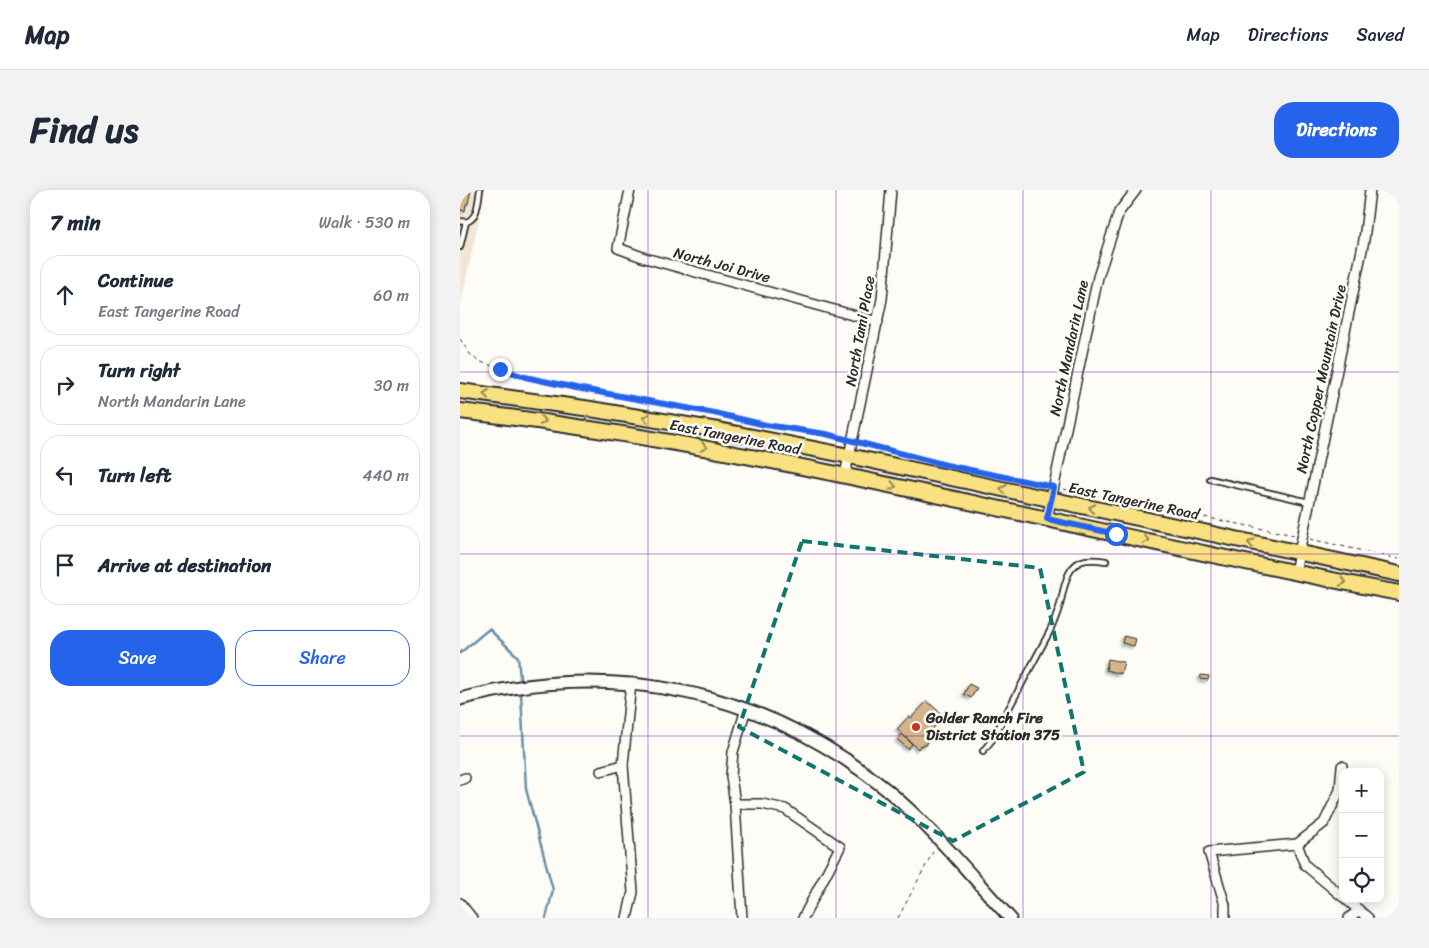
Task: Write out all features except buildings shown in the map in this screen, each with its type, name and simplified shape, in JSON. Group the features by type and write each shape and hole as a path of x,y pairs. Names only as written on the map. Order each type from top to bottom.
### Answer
{"main road":[{"name":"East Tangerine Road","path":"460,391 642,417 1052,493 1299,553 1399,574"},
{"name":"East Tangerine Road","path":"460,411 554,423 673,442 845,475 1399,593"}],"street":[{"name":"North Joi Drive","path":"630,190 618,248 645,258 878,322"},
{"name":"North Tami Place","path":"845,475 878,322 884,282 891,190"},
{"name":"North Mandarin Lane","path":"1047,519 1098,277 1119,212 1136,190"},
{"name":"North Copper Mountain Drive","path":"1295,572 1364,240 1370,190"},
{"path":"460,698 499,689 539,683 592,681 632,683 679,691 746,709 779,723 821,745 853,765 886,790 916,816 1010,918"},
{"path":"627,918 633,892 622,765 632,683"},
{"path":"742,918 736,804 731,776 733,752 746,709"},
{"path":"601,771 622,765"},
{"path":"1225,918 1225,905 1209,852 1296,844 1324,823 1340,790 1342,766"},
{"path":"736,804 762,804 785,809 840,847 803,918"},
{"path":"1296,844 1305,865 1339,894"},
{"path":"460,903 472,918"},
{"path":"1350,903 1368,918"},
{"path":"1349,918 1359,910"}],"lane":[{"path":"460,220 466,222 472,220 475,216 480,190"},
{"path":"460,247 466,222"},
{"path":"1210,479 1309,502"},
{"path":"983,751 992,740 1053,623 1071,569 1079,562 1087,559 1106,561"}],"path":[{"path":"460,339 470,354 478,361 525,377 714,413 766,425 826,434 946,465"},
{"path":"973,470 1052,493 1302,537 1399,559"},
{"path":"898,918 933,852"}],"highlighted area":[{"path":"802,541 1040,568 1084,772 953,841 739,727"}],"shaded area":[{"path":"460,190 485,190 460,308"}],"waterway":[{"path":"460,653 489,629 518,657 520,678"},
{"path":"521,693 526,789 553,890 546,918"}],"place":[{"name":"Golder Ranch Fire District Station 375","path":"916,727"}],"route":[{"path":"500,369 558,385 714,413 766,425 826,434 946,465 1054,487 1047,519 1116,534"}]}
